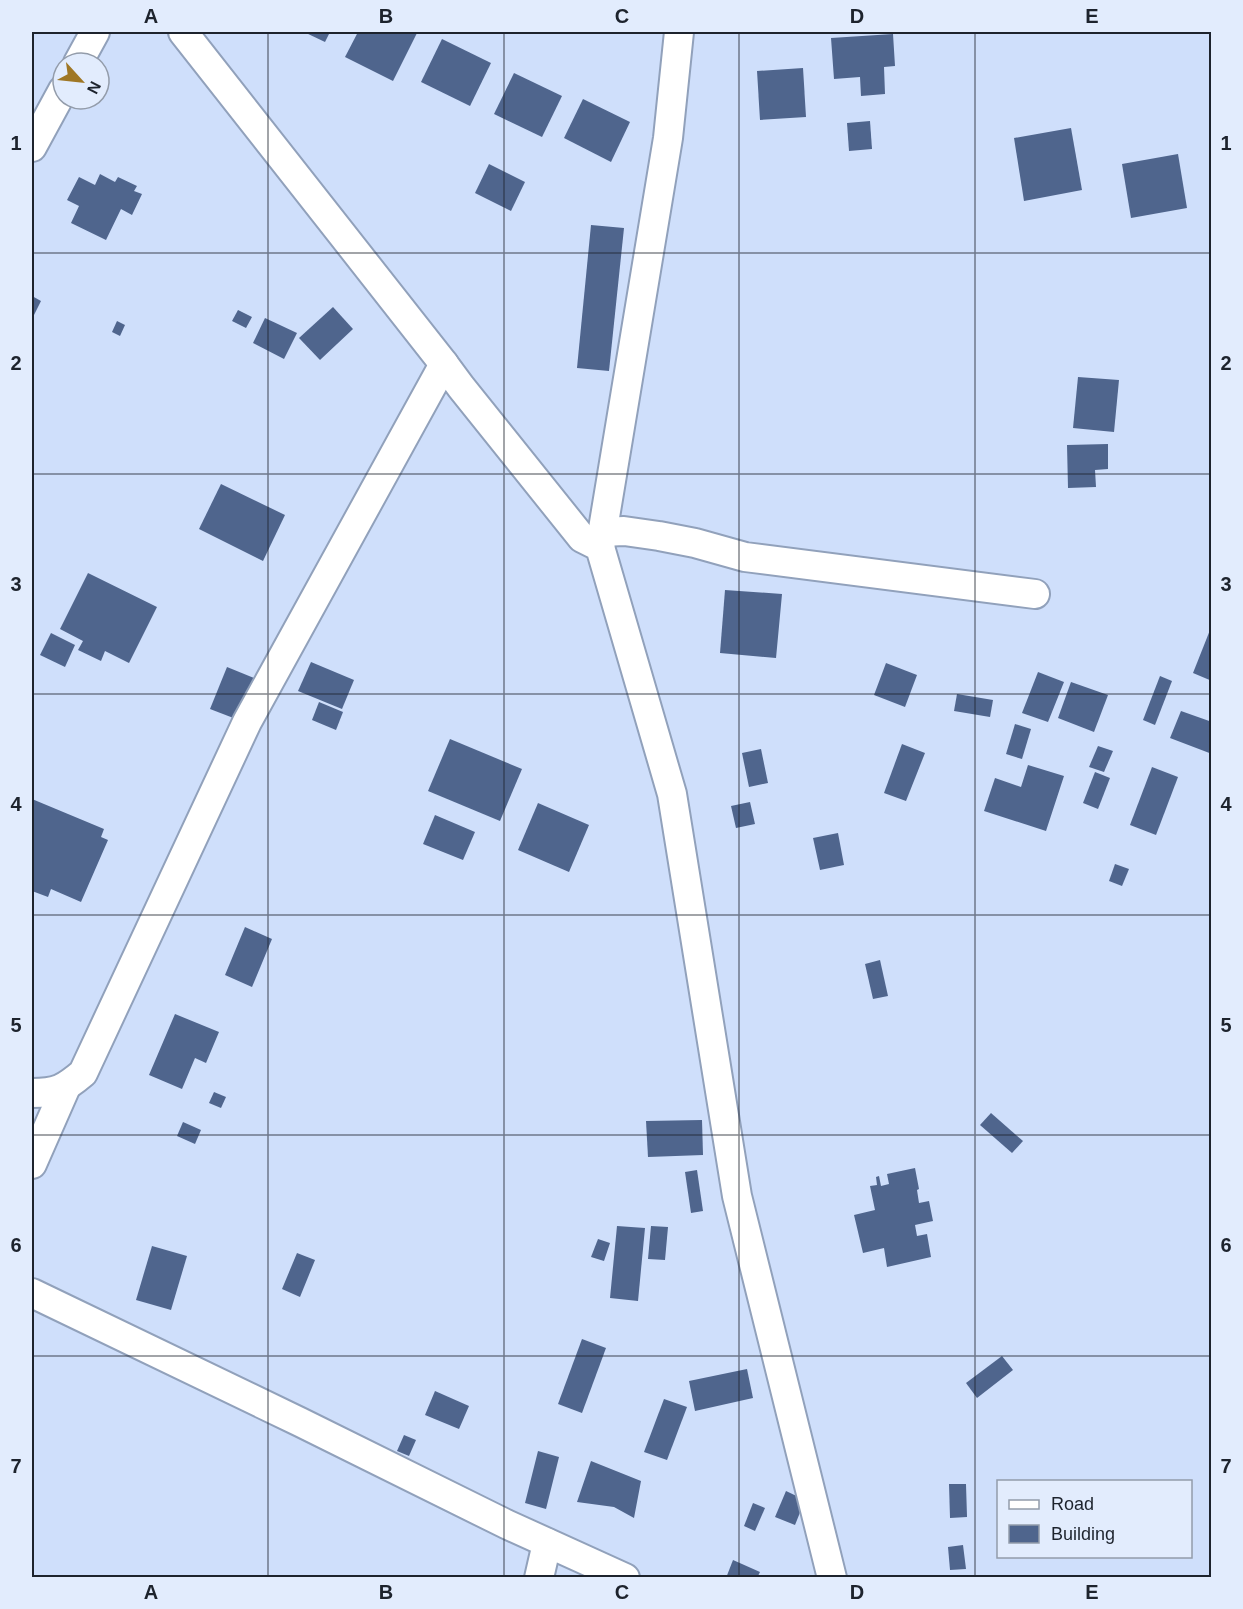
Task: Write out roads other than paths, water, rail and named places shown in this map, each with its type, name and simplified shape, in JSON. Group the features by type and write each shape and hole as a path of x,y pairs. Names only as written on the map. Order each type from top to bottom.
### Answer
{"street":[{"path":"85,51 95,32"},
{"path":"185,32 461,387 582,538 601,540 624,531 695,543 745,557 1035,594"},
{"path":"679,32 668,138 601,540 672,794 737,1196 832,1578"},
{"path":"32,147 52,111"},
{"path":"32,1164 65,1089 83,1073 247,722 444,363"},
{"path":"32,1093 48,1093 65,1089"},
{"path":"32,1293 547,1543 625,1578"},
{"path":"539,1578 547,1543"}]}
